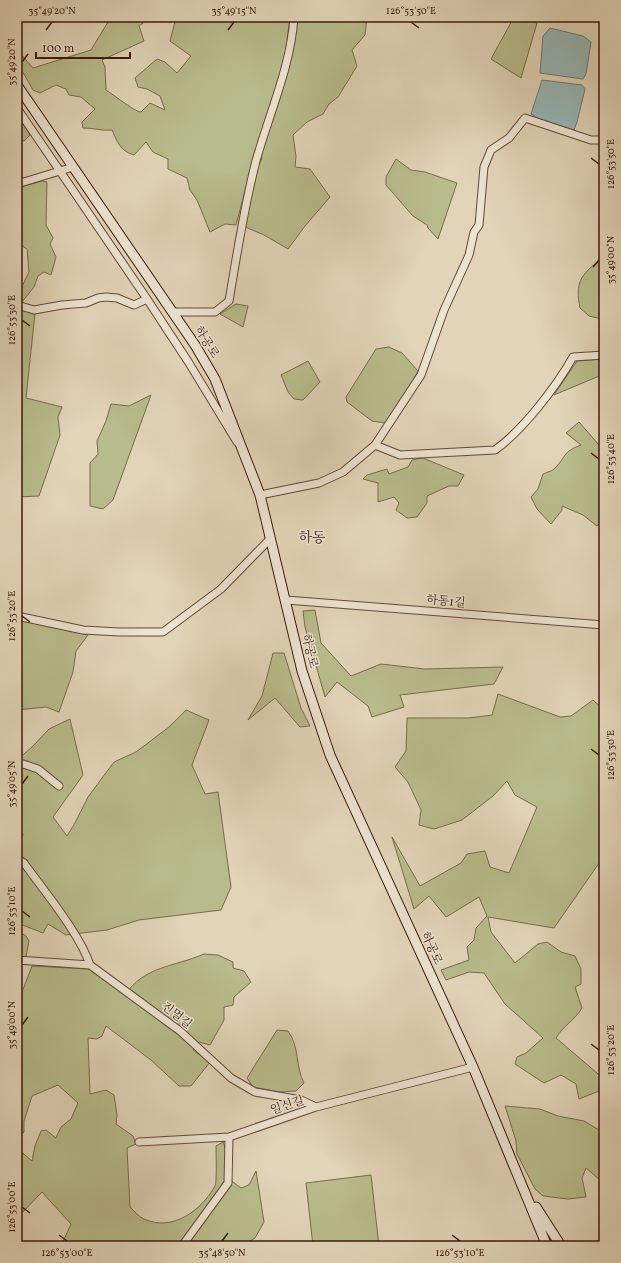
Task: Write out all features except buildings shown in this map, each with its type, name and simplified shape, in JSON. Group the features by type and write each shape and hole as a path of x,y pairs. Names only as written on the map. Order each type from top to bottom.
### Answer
{"main road":[{"name":"하공로","path":"17,85 196,345 215,379 260,495 269,540 286,600 302,671 330,755 473,1067 547,1246"},
{"path":"525,1190 561,1246"},
{"path":"537,1220 542,1246"}],"street":[{"path":"173,312 215,312 228,301 242,220 256,159 273,108 293,33 294,17"},
{"path":"17,109 147,299 189,363 226,426 243,451"},
{"path":"260,495 318,483 343,472 375,446 421,375 444,310 469,255 474,232 479,225 484,167 491,150 509,138 525,118 592,140 604,140"},
{"path":"17,184 72,166"},
{"path":"17,305 34,310 86,303 102,298 117,298 134,305 147,299"},
{"path":"375,446 400,455 495,450 506,442 541,403 574,357 604,355"},
{"path":"17,616 83,630 163,632 221,589 269,540"},
{"name":"하동1길","path":"286,600 604,625"},
{"path":"17,762 38,769 59,786"},
{"path":"17,859 24,863 63,917 86,952 90,965 17,960"},
{"name":"진멀길","path":"90,965 180,1031 231,1078 255,1092 301,1100 316,1107"},
{"name":"일신길","path":"139,1142 229,1137 316,1107 473,1067"},
{"path":"182,1246 228,1183 229,1137"}],"green space":[{"path":"111,17 151,17 139,26 144,41 102,60 105,67 106,90 129,106 141,112 150,103 165,110 160,96 147,89 138,87 135,78 157,59 165,62 177,73 191,56 170,41 175,22 170,17 290,17 287,40 293,41 296,31 297,17 367,17 365,35 352,50 357,66 338,97 329,104 323,114 307,122 293,135 296,156 295,167 310,169 330,197 305,226 288,249 264,235 243,226 258,167 262,158 256,149 236,225 225,224 210,232 197,200 190,190 187,178 168,169 168,159 153,152 146,142 134,155 122,148 117,142 112,130 83,128 82,122 95,109 81,97 69,95 66,89 56,85 40,93 33,90 17,62 17,50 33,68 91,50"},
{"path":"514,17 537,23 521,78 491,59"},
{"path":"17,115 30,135 24,141 19,140 17,142"},
{"path":"396,159 411,170 425,172 457,183 438,239 427,225 413,216 386,185 386,177"},
{"path":"42,181 47,182 46,225 53,238 50,244 56,257 51,275 44,272 38,276 34,287 22,302 18,295 29,272 27,249 19,244 17,221 20,212 17,201 17,188"},
{"path":"600,260 604,260 604,317 602,319 589,316 580,308 578,292 584,275"},
{"path":"236,304 248,306 243,327 220,314"},
{"path":"17,309 35,313 26,398 62,407 58,417 60,435 39,496 17,497 17,444 22,420 17,418"},
{"path":"389,347 402,353 418,371 407,392 385,423 372,421 347,402 346,397 376,349"},
{"path":"604,359 604,374 554,395 577,361"},
{"path":"308,361 320,382 303,400 294,399 288,392 281,375"},
{"path":"151,395 113,500 103,509 90,506 90,463 98,454 97,441 106,421 111,404 129,406"},
{"path":"579,422 599,445 604,454 604,518 597,526 583,515 562,506 562,510 551,524 537,509 531,497 538,489 543,474 554,469 568,452 581,445 566,433"},
{"path":"423,458 464,475 458,486 449,486 427,496 427,503 417,517 407,518 396,510 399,503 394,497 378,502 378,483 363,479 367,475 387,469 389,474 408,467 412,460"},
{"path":"315,610 321,643 351,676 381,664 425,669 503,667 494,684 400,695 404,707 372,717 368,706 337,682 325,697 305,627 303,611"},
{"path":"17,619 88,635 76,651 73,672 59,712 46,707 17,710"},
{"path":"273,653 284,653 301,708 310,726 300,727 275,698 248,720 262,696"},
{"path":"498,694 560,717 571,716 593,700 604,710 604,856 554,928 488,917 491,932 515,963 538,944 547,942 561,952 575,956 581,969 581,984 575,987 582,1008 556,1038 604,1079 604,1089 579,1099 576,1084 561,1075 544,1083 515,1064 517,1057 526,1053 543,1038 505,1004 484,973 469,972 446,980 441,970 469,960 467,947 474,940 476,928 487,916 479,897 446,917 429,896 414,909 392,837 420,886 461,863 467,854 485,851 490,867 509,873 537,807 515,795 507,781 493,796 462,820 434,829 419,825 421,810 408,782 395,767 406,751 407,718 469,718 492,715"},
{"path":"186,710 209,720 192,765 205,794 218,792 231,887 221,910 139,920 107,930 66,935 48,924 43,933 20,924 17,927 17,856 23,834 17,827 17,760 49,729 70,719 83,775 53,817 67,836 88,797 114,762 136,752 169,727"},
{"path":"17,931 26,936 29,941 26,957 17,956"},
{"path":"204,954 218,955 233,962 233,968 244,971 251,982 234,997 233,1005 224,1007 224,1020 210,1045 199,1042 193,1050 210,1062 191,1086 179,1086 151,1060 106,1026 102,1036 97,1039 88,1038 90,1094 106,1090 114,1095 117,1115 116,1124 133,1136 136,1144 127,1148 130,1207 138,1215 144,1219 165,1223 185,1217 194,1211 202,1204 216,1184 216,1146 223,1142 226,1150 225,1176 241,1188 249,1185 256,1171 264,1222 255,1238 242,1246 61,1246 71,1224 42,1192 17,1218 17,1005 32,966 89,969 125,995 133,985 150,973 160,968","holes":["58,1085 78,1103 71,1119 61,1127 56,1138 46,1130 41,1131 35,1146 32,1161 17,1148 18,1137 24,1132 24,1121 32,1096"]},
{"path":"277,1030 288,1031 294,1043 299,1070 304,1083 296,1091 280,1092 253,1087 247,1078"},
{"path":"505,1106 540,1109 558,1116 584,1121 604,1133 604,1178 600,1180 586,1168 582,1178 586,1197 568,1199 543,1196 535,1189 517,1154 516,1141"},
{"path":"371,1175 379,1246 313,1246 306,1183"}],"water":[{"path":"550,28 583,36 591,42 586,74 583,79 540,73 543,36"},
{"path":"542,80 582,85 585,89 574,130 539,119 531,114"}],"district":[{"name":"하동","path":"312,537"}]}
